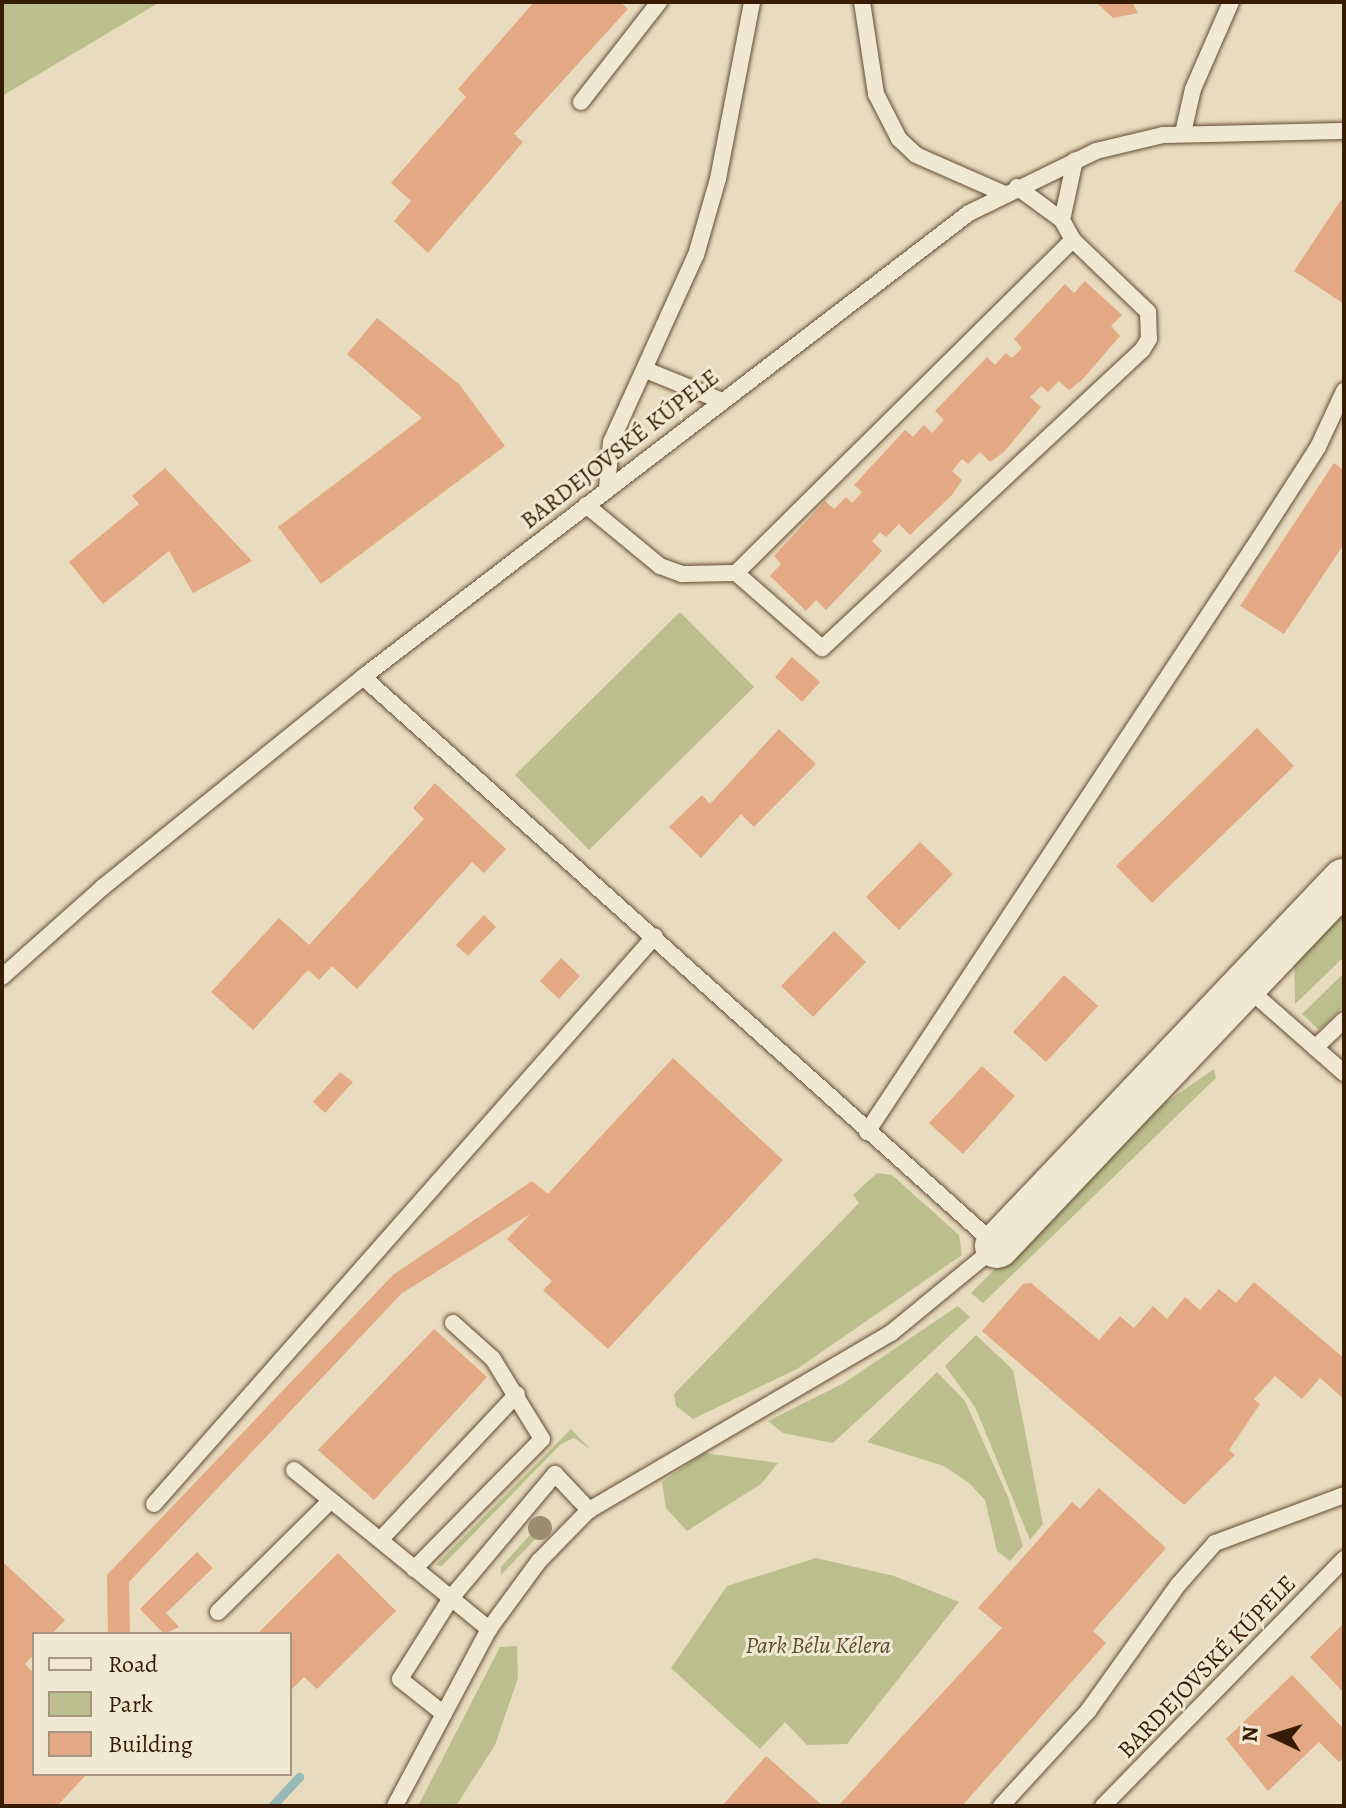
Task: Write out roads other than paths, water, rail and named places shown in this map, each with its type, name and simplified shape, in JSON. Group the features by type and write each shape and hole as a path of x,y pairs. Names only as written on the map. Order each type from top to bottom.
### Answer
{"street":[{"path":"997,1246 1344,881"}],"lane":[{"path":"581,102 659,2"},
{"path":"607,488 606,457 677,308 718,179 752,2"},
{"path":"586,505 660,566 682,574 736,573 822,648 1142,350 1149,339 1148,312 1073,240 1062,220 1011,190 916,155 899,139 873,81 862,2"},
{"path":"1183,133 1193,89 1231,2"},
{"name":"BARDEJOVSKÉ KÚPELE","path":"2,977 103,887 363,677 938,235 1011,190 1075,160 1183,133 1344,131"},
{"path":"1062,220 1075,160"},
{"path":"736,573 1073,240"},
{"path":"646,370 722,401"},
{"path":"867,1132 1261,536 1318,447 1344,391"},
{"path":"363,677 997,1246 891,1333 589,1510 539,1561 489,1629 395,1806"},
{"path":"154,1504 655,936"},
{"path":"1244,985 1344,1073"},
{"path":"1315,1048 1344,1020"},
{"path":"414,1569 542,1439 493,1359 453,1323"},
{"path":"380,1540 517,1394"},
{"path":"294,1470 328,1503 380,1540 489,1629"},
{"path":"444,1714 400,1679 451,1598 555,1474 589,1510"},
{"path":"1001,1806 1088,1711 1178,1585 1215,1543 1344,1495"},
{"path":"218,1612 328,1503"},
{"name":"BARDEJOVSKÉ KÚPELE","path":"1103,1806 1344,1559"}],"waterway":[{"path":"272,1806 299,1777"}],"park label":[{"name":"Park Bélu Kélera","path":"818,1646"}]}
